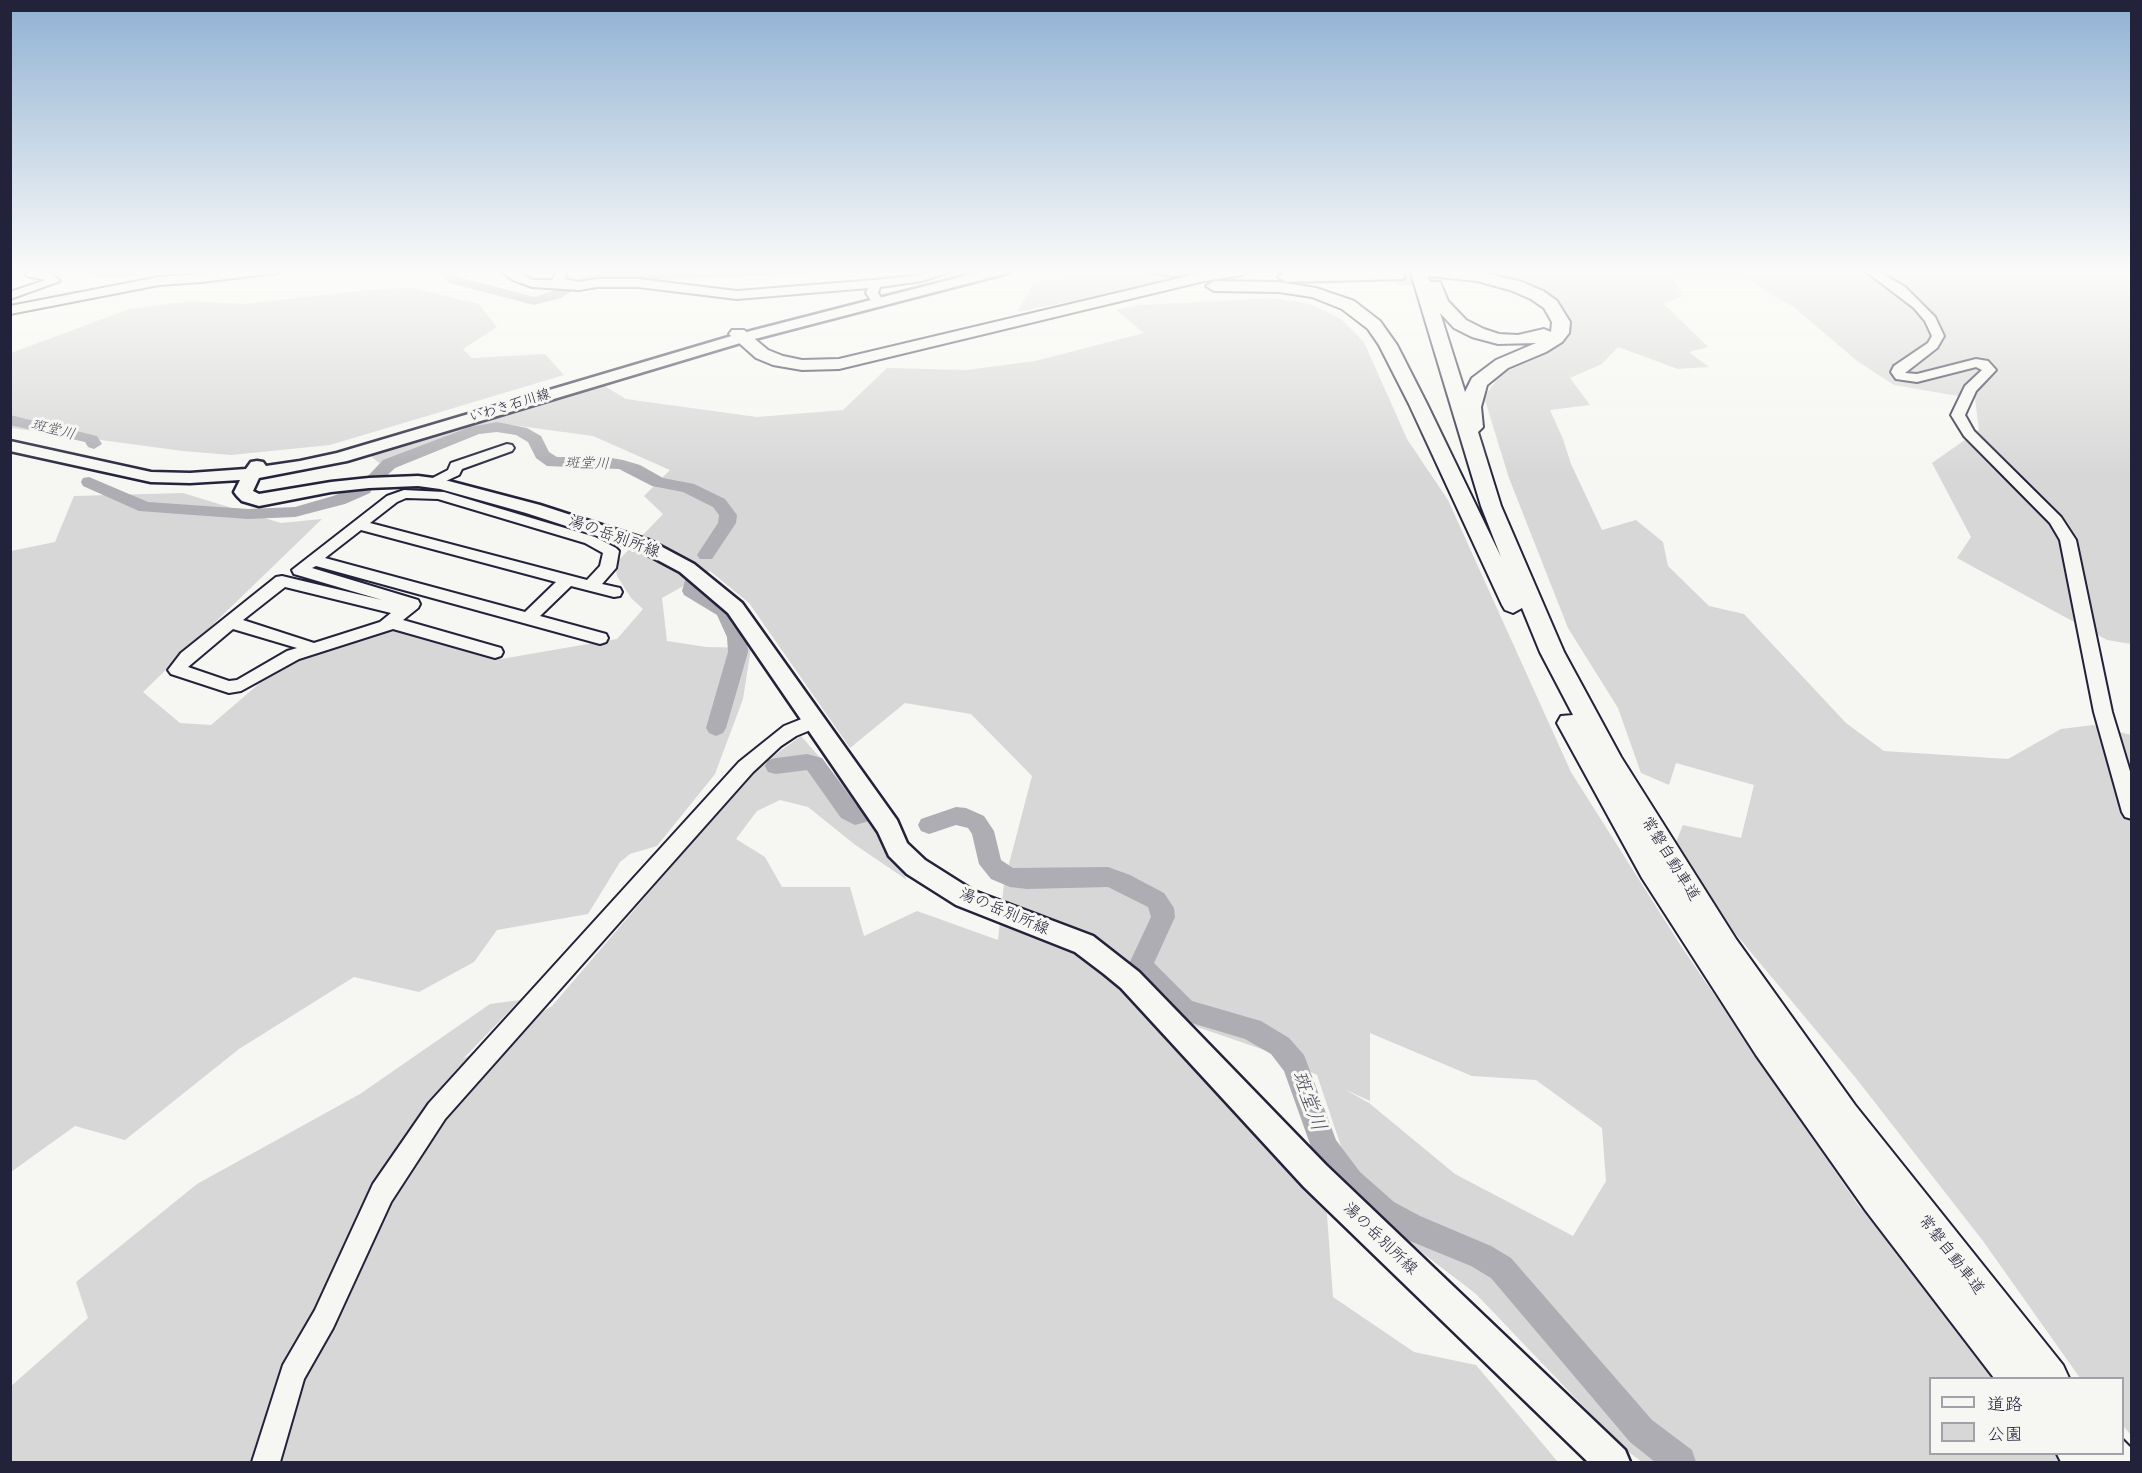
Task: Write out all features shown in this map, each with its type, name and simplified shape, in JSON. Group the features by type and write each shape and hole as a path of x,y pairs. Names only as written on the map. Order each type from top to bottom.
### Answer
{"highway":[{"path":"743,339 769,358 814,366 851,362 946,339"},
{"path":"921,345 959,339"},
{"path":"1384,339 1519,597"},
{"name":"常磐自動車道","path":"1421,339 1475,507 1519,597 1552,652 1606,754 1726,948 1843,1116 2049,1377"},
{"name":"常磐自動車道","path":"1447,339 1491,506 1540,664 1590,762 1652,870 1704,952 1864,1180 2016,1377"},
{"path":"1505,339 1528,339"},
{"path":"1519,597 1473,426 1471,407 1475,389 1486,375 1502,364 1548,344 1554,339"}],"main road":[{"name":"いわき石川線","path":"10,446 151,477 190,478 300,466 341,456 730,339"},
{"name":"いわき石川線","path":"10,437 117,462 188,470 254,470"},
{"name":"湯の岳別所線","path":"254,470 243,492 248,497 259,500 331,487 369,483 430,483 462,488 492,503 644,545 687,568 735,608 888,827 898,849 916,867 965,898 1083,944 1130,980 1315,1176 1613,1462"}],"street":[{"path":"1936,339 1933,345 1897,372 1901,376 1917,378 1976,363 1983,364 1990,370 1970,389 1958,415 1969,433 2051,514 2068,540 2103,712 2132,812"},
{"path":"430,483 454,472 456,466 507,448"},
{"path":"403,611 282,581 187,657 177,670 229,687 241,685 293,655 386,626 412,604 300,570 392,499 404,494 439,495 492,503 590,540 611,551 608,568 591,585"},
{"path":"360,525 614,592"},
{"path":"314,560 600,638"},
{"path":"528,618 569,579"},
{"path":"230,622 307,645 311,651"},
{"path":"389,622 495,652"},
{"path":"266,1462 292,1374 324,1319 382,1193 437,1111 746,767 775,741 790,731 814,721"}],"green space":[{"path":"49,339 479,339 463,349 472,358 545,354 564,375 330,445 231,455 183,451 11,428 11,353"},
{"path":"1122,339 1361,339 1364,342 1407,439 1448,500 1571,772 1681,946 1858,1205 2001,1377 1929,1377 1929,1455 2065,1455 2071,1462 1642,1462 1622,1447 1476,1294 1361,1206 1317,1075 1267,1051 1177,1020 1168,1043 1326,1201 1333,1297 1414,1352 1476,1365 1558,1462 11,1462 10,1387 88,1318 76,1282 197,1184 360,1094 490,1004 520,1000 463,1059 552,1006 754,770 801,736 857,800 907,880 854,844 808,807 780,800 757,811 736,839 765,857 782,887 850,887 864,936 917,911 998,940 1004,883 1032,776 971,714 905,703 850,748 749,603 710,571 662,598 667,641 706,647 751,648 743,699 715,774 657,846 630,854 620,862 588,914 497,930 474,962 419,992 354,977 239,1049 125,1140 75,1126 11,1172 11,551 55,542 74,496 183,493 281,523 322,519 143,692 180,723 211,725 282,664 392,628 501,659 617,639 643,609 631,598 617,576 615,564 663,514 644,496 670,470 593,436 497,423 379,463 367,453 603,385 626,399 757,417 843,410 887,368 967,370 1035,361","holes":["1370,1033 1472,1076 1536,1080 1602,1128 1606,1181 1573,1236 1455,1174 1369,1103 1344,1089 1370,1101"]},
{"path":"1700,339 1708,347 1689,352 1709,367 1678,369 1618,347 1602,364 1570,378 1590,405 1550,410 1571,464 1602,530 1636,520 1663,542 1668,566 1709,606 1744,614 1846,723 1884,751 2008,759 2061,729 2093,725 2131,735 2131,1435 2124,1427 2124,1377 2079,1377 1983,1241 1855,1077 1734,932 1676,842 1683,825 1741,838 1754,785 1676,763 1669,785 1641,773 1618,708 1568,628 1509,478 1484,397 1502,373 1539,357 1566,340"},
{"path":"1831,339 2131,339 2131,644 2107,640 1957,558 1971,537 1932,463 1979,430 1975,399 1894,385 1857,361"}],"waterway":[{"name":"斑堂川","path":"10,420 91,439 94,444"},
{"name":"斑堂川","path":"375,477 389,464 476,430 497,427 521,431 535,439 542,455 553,462 606,462 623,465 658,482 688,488 719,503 728,515 727,523 706,555"},
{"name":"斑堂川","path":"89,482 145,507 248,514 295,512 339,500 364,489"},
{"name":"斑堂川","path":"693,581 691,591 725,611 737,637 738,652 716,728"},
{"name":"斑堂川","path":"776,766 807,762 814,764 849,812 855,816 865,814"},
{"name":"斑堂川","path":"929,825 956,816 966,817 976,822 983,831 991,864 999,872 1010,877 1027,879 1108,877 1156,900 1162,908 1163,917 1140,966 1184,1010 1252,1029 1280,1046 1295,1064 1325,1148 1350,1182 1384,1212 1410,1227 1481,1256 1501,1268 1641,1431 1680,1462"}]}
